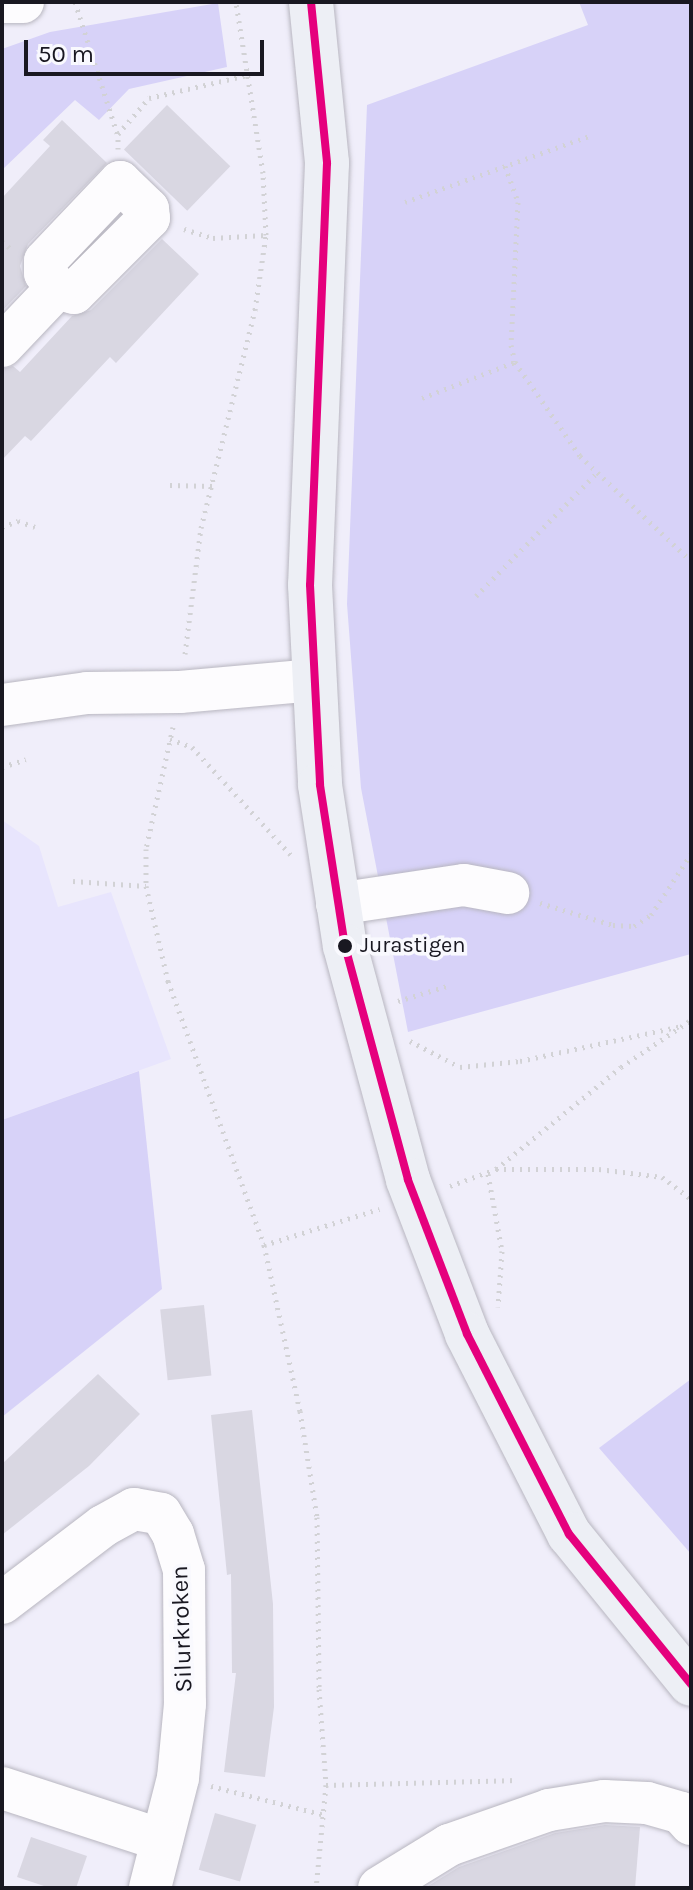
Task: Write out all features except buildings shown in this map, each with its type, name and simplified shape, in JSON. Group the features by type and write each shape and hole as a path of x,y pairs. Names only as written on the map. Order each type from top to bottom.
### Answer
{"main road":[{"path":"311,2 327,163 310,585 320,785 337,904 408,1180 467,1334 569,1534 691,1684"}],"street":[{"path":"2,2 23,2"},
{"path":"2,346 57,288 45,273 45,261 120,182"},
{"path":"2,705 87,693 180,692 314,680"},
{"path":"337,904 464,885 508,893"},
{"name":"Silurkroken","path":"2,1603 103,1526 134,1509 161,1514 184,1570 187,1634 178,1778 150,1888"},
{"path":"2,1788 162,1840"},
{"path":"379,1888 449,1845 549,1810 604,1801 647,1803 681,1813 691,1824"}],"path":[{"path":"75,2 118,134 120,182"},
{"path":"236,2 263,173 266,235 255,310 201,528 180,692 146,849 146,886 168,981 264,1245 317,1517 319,1689 326,1785 316,1888"},
{"path":"118,134 149,98 248,75"},
{"path":"405,202 589,136"},
{"path":"505,166 518,202 511,345 515,362 597,473 691,561"},
{"path":"173,225 213,238 266,235"},
{"path":"422,398 515,362"},
{"path":"476,596 597,473"},
{"path":"170,485 213,486"},
{"path":"2,527 18,521 35,527"},
{"path":"170,739 192,747 273,841 294,857"},
{"path":"2,767 26,759"},
{"path":"508,893 613,925 634,926 651,915 691,854"},
{"path":"73,881 146,886"},
{"path":"396,1017 391,1003 447,986"},
{"path":"436,1191 496,1169 621,1067 691,1020"},
{"path":"402,1031 416,1047 460,1067 520,1061 682,1026"},
{"path":"496,1169 599,1169 662,1177 691,1199"},
{"path":"488,1174 502,1251 496,1316"},
{"path":"264,1245 391,1205"},
{"path":"178,1778 325,1815"},
{"path":"326,1785 527,1780"}],"shaded area":[{"path":"579,2 691,2 691,954 408,1032 361,788 347,604 367,105 588,25"},
{"path":"218,3 227,67 129,89 99,120 75,100 2,170 2,49 50,32"},
{"path":"2,820 39,846 58,907 111,892 171,1059 2,1120"},
{"path":"139,1071 162,1289 2,1417 2,1120"},
{"path":"691,1379 691,1554 599,1448"}],"transit line":[{"path":"311,2 327,163 310,585 320,785 345,946 408,1180 467,1334 569,1534 691,1684"}],"place":[{"name":"Jurastigen","path":"345,946"}]}
